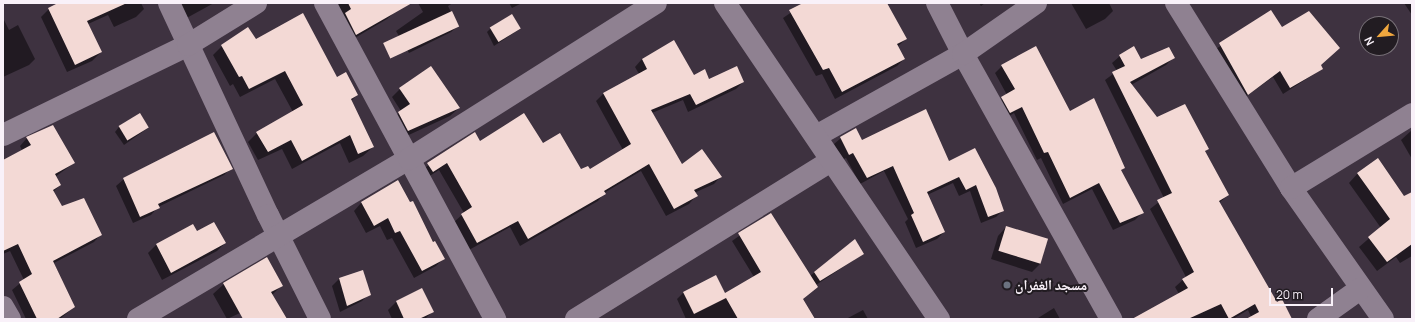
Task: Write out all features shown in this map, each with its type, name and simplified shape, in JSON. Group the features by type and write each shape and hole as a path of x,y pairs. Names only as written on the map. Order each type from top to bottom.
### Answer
{"street":[{"path":"169,3 279,236 320,319"},
{"path":"3,136 188,45 256,3"},
{"path":"325,3 495,319"},
{"path":"138,319 409,159 656,3"},
{"path":"725,3 816,136 932,317"},
{"path":"937,3 963,54 1111,319"},
{"path":"816,136 963,54 1036,3"},
{"path":"1176,3 1291,188 1360,289 1383,319"},
{"path":"1291,188 1412,114"},
{"path":"576,319 831,161"},
{"path":"1318,319 1360,289"},
{"path":"3,307 10,319"}],"building":[{"path":"58,3 127,3 87,21 102,52 75,65 48,8"},
{"path":"348,3 412,3 356,35 345,13 351,9"},
{"path":"803,3 887,3 907,39 897,44 905,59 842,92 829,68 823,70 789,10"},
{"path":"1271,10 1282,27 1309,11 1340,48 1321,65 1323,69 1290,88 1280,71 1248,95 1219,43"},
{"path":"452,11 459,26 390,59 383,43"},
{"path":"303,13 337,77 346,72 358,95 351,99 374,147 358,154 350,135 302,161 291,140 268,152 256,132 303,105 285,71 249,89 242,76 239,77 221,45 248,27 256,39"},
{"path":"512,14 521,29 498,42 490,27"},
{"path":"674,40 694,75 705,69 709,79 737,66 744,82 696,105 690,94 651,110 682,164 702,149 722,177 694,190 698,196 674,209 649,164 604,191 606,194 528,239 518,221 477,243 461,214 472,207 447,163 433,172 427,163 475,132 480,141 524,113 543,143 560,133 581,169 588,166 590,169 631,144 603,93 647,69 642,59"},
{"path":"1036,46 1070,111 1094,98 1125,168 1121,170 1144,213 1120,223 1099,183 1070,198 1048,152 1044,153 1022,107 1010,113 1001,97 1015,89 1001,65"},
{"path":"1134,46 1141,59 1169,47 1175,58 1130,82 1157,117 1185,104 1209,149 1205,151 1229,195 1219,201 1277,302 1282,299 1292,319 1246,319 1259,312 1255,304 1229,319 1221,304 1188,319 1132,319 1188,288 1182,279 1194,272 1157,200 1172,193 1112,72 1125,66 1119,55"},
{"path":"431,66 460,108 408,131 398,112 410,104 399,88"},
{"path":"926,109 949,161 975,148 996,188 1004,211 988,217 976,185 966,190 959,177 927,192 945,232 923,242 911,215 914,213 893,166 867,178 853,153 849,155 840,137 856,128 862,140"},
{"path":"140,113 149,128 127,140 119,126"},
{"path":"53,125 75,163 55,174 61,185 53,190 62,206 84,198 102,235 53,261 75,307 57,319 37,319 19,282 32,274 18,244 3,251 3,160 31,145 26,137"},
{"path":"214,132 233,169 158,204 160,208 140,217 123,178"},
{"path":"1378,158 1404,196 1412,192 1412,244 1387,262 1368,237 1390,219 1357,173"},
{"path":"398,180 410,202 413,201 433,242 435,241 445,259 422,271 400,231 395,233 388,218 374,226 361,202"},
{"path":"771,213 818,287 803,299 815,319 738,319 726,298 694,314 683,292 716,275 725,293 761,272 738,233"},
{"path":"214,222 226,243 171,273 156,244 193,224 197,231"},
{"path":"1006,226 1048,239 1040,264 998,251"},
{"path":"855,239 864,254 820,281 814,272"},
{"path":"267,257 283,286 271,292 287,319 243,319 223,283"},
{"path":"363,270 371,295 347,306 339,278"},
{"path":"422,288 434,312 419,319 404,319 396,301"}],"place":[{"name":"مسجد الغفران","path":"1007,285"}]}
